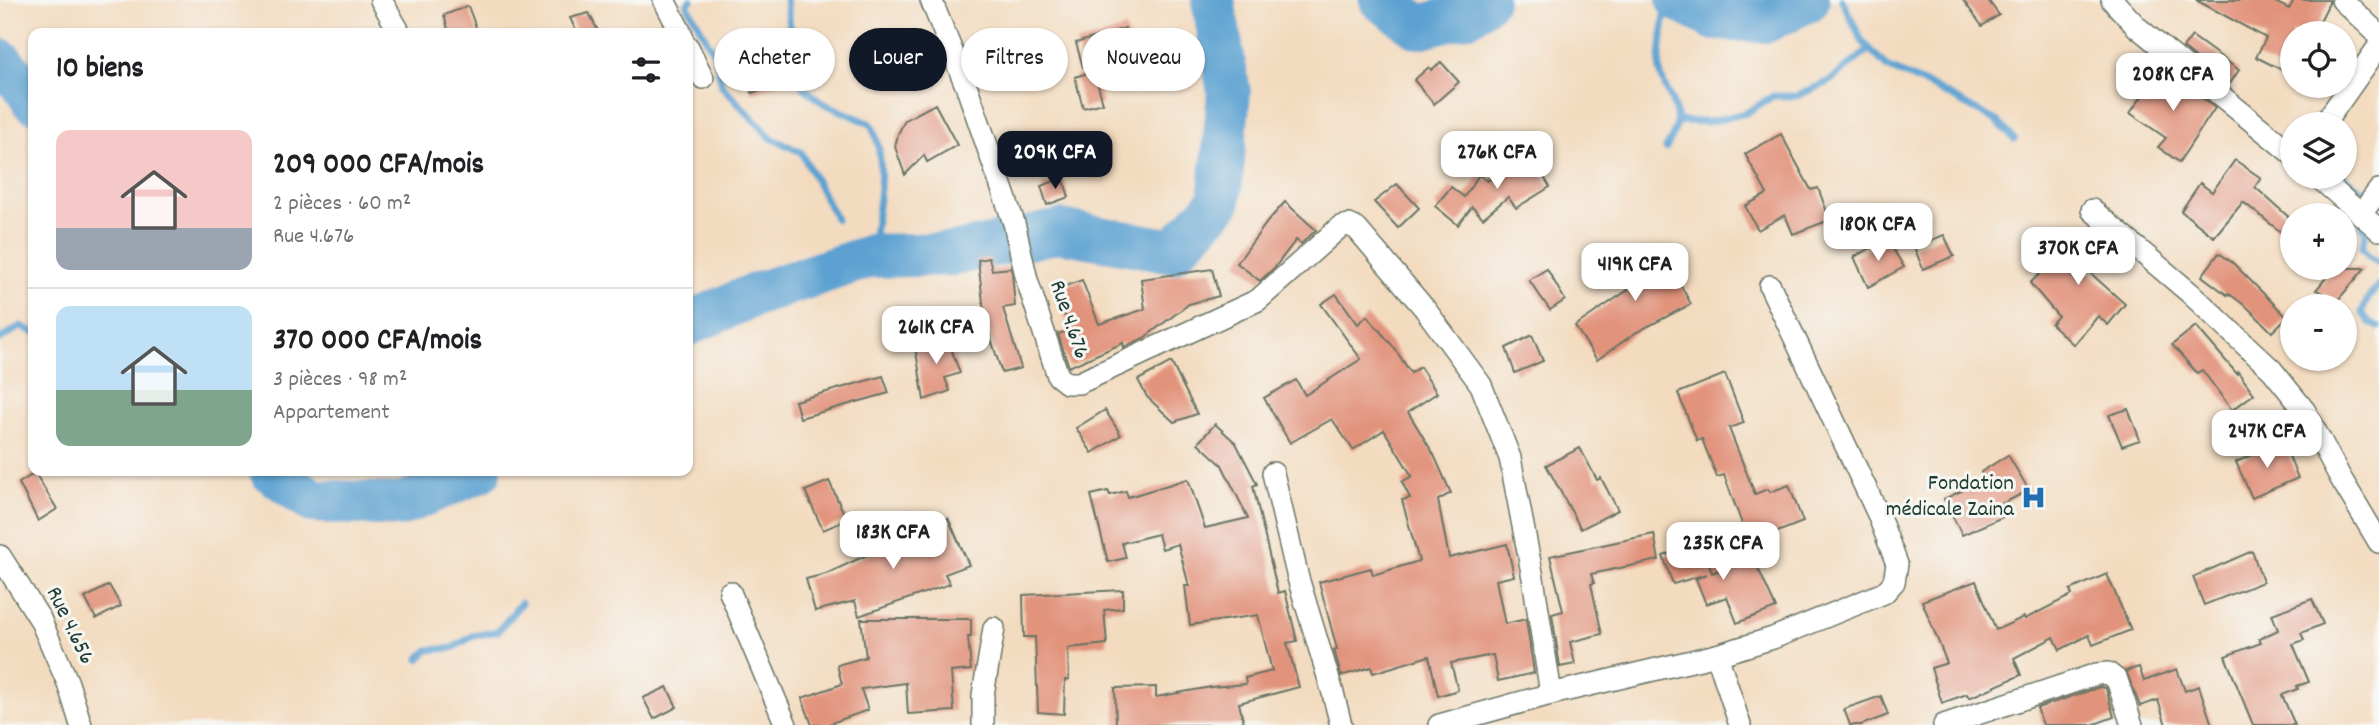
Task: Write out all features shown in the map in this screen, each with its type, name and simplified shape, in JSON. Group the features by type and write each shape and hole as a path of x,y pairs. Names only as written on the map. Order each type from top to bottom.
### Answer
{"street":[{"path":"381,0 397,28"},
{"path":"664,0 678,28"},
{"name":"Rue 4.676","path":"931,0 967,88 1014,223 1027,280 1058,376 1067,383 1079,383 1258,300 1340,227 1349,225 1357,229 1425,309 1481,385 1510,458 1533,578 1551,694"},
{"path":"2112,0 2137,27 2280,144"},
{"path":"2342,0 2379,35"},
{"path":"2332,112 2379,46"},
{"path":"693,57 703,78"},
{"path":"2332,189 2379,230"},
{"path":"2361,214 2379,190"},
{"path":"2092,210 2190,293 2272,370 2305,411 2340,477 2379,541"},
{"path":"1439,725 1551,694 1717,655 1773,638 1884,593 1894,582 1897,564 1878,514 1770,286"},
{"path":"1273,473 1298,579 1341,725"},
{"name":"Rue 4.656","path":"0,556 40,619 68,683 81,725"},
{"path":"730,592 786,725"},
{"path":"983,725 983,695 995,628"},
{"path":"1717,655 1740,725"},
{"path":"1955,723 2097,674 2108,673 2116,680 2132,725"}],"building":[{"path":"1963,0 1988,0 1999,15 1982,26"},
{"path":"2196,0 2271,0 2289,9 2294,0 2329,0 2320,21 2280,21 2280,69 2256,57 2266,38"},
{"path":"468,6 476,28 448,28 444,15"},
{"path":"589,13 596,28 575,28 570,18"},
{"path":"2192,36 2239,70 2229,85 2183,48"},
{"path":"1082,41 1082,64 1076,43"},
{"path":"1441,62 1459,82 1434,104 1414,80 1429,67 1431,70"},
{"path":"2164,66 2215,108 2179,162 2158,147 2166,138 2130,113"},
{"path":"1082,75 1082,91 1100,91 1103,103 1083,108 1075,77"},
{"path":"935,104 957,145 927,162 924,155 905,175 895,147 898,134 905,120"},
{"path":"1781,134 1811,190 1818,188 1830,220 1793,234 1785,215 1758,230 1745,206 1767,194 1745,154"},
{"path":"1532,153 1543,169 1540,171 1550,187 1516,208 1508,197 1483,218 1472,207 1458,225 1435,206 1451,187 1464,197 1479,175 1487,181"},
{"path":"2235,160 2261,178 2255,187 2280,209 2280,231 2243,202 2214,237 2181,211 2200,183 2212,192"},
{"path":"1063,178 1069,197 1047,205 1041,186"},
{"path":"1397,184 1419,208 1398,228 1374,202"},
{"path":"1285,202 1316,230 1301,244 1296,240 1260,281 1237,263"},
{"path":"2091,227 2114,246 2088,271 2125,304 2108,325 2098,316 2074,345 2051,324 2058,316 2030,283"},
{"path":"1944,235 1954,256 1923,269 1914,247"},
{"path":"1887,239 1904,267 1868,287 1854,257"},
{"path":"1659,246 1691,304 1635,333 1597,360 1575,326 1628,290 1616,269"},
{"path":"2219,253 2233,263 2280,310 2280,324 2272,332 2247,307 2202,276"},
{"path":"989,258 992,270 1011,268 1012,272 1015,306 1003,308 1021,368 1002,373 985,320 978,260"},
{"path":"2357,268 2365,268 2357,277"},
{"path":"1212,269 1219,296 1189,304 1144,338 1124,347 1123,343 1069,367 1058,334 1071,330 1054,290 1082,280 1099,324 1145,309 1141,279"},
{"path":"1547,269 1565,300 1550,310 1529,280"},
{"path":"2324,280 2355,280 2343,294 2325,294 2316,290"},
{"path":"1336,294 1358,324 1367,316 1411,373 1420,367 1437,393 1408,412 1434,455 1451,493 1438,500 1449,558 1507,544 1514,576 1496,580 1505,624 1526,619 1534,673 1498,681 1493,655 1451,663 1458,690 1438,696 1429,656 1373,673 1371,667 1341,676 1334,650 1337,649 1319,582 1371,568 1373,575 1419,561 1402,500 1410,498 1402,482 1412,476 1384,430 1353,450 1332,419 1290,443 1264,398 1296,380 1305,395 1361,359 1321,304"},
{"path":"2196,326 2237,374 2238,372 2254,394 2232,410 2202,370 2197,373 2172,345"},
{"path":"946,335 960,373 945,378 950,391 924,400 915,346"},
{"path":"1532,335 1543,361 1515,373 1506,348"},
{"path":"1171,362 1197,414 1174,422 1147,397 1138,380"},
{"path":"1725,374 1744,423 1729,428 1755,494 1789,485 1803,522 1749,543 1724,475 1717,477 1702,439 1697,441 1678,393"},
{"path":"883,376 889,393 800,418 795,401"},
{"path":"2128,409 2140,440 2122,446 2109,415"},
{"path":"1105,410 1121,435 1092,453 1076,428"},
{"path":"1215,424 1236,443 1257,484 1253,486 1278,593 1285,591 1297,641 1287,643 1299,687 1239,703 1244,725 1116,725 1115,688 1156,687 1156,697 1246,684 1245,678 1272,671 1258,615 1190,625 1185,586 1189,586 1178,544 1162,549 1158,534 1122,543 1126,558 1108,562 1091,495 1108,491 1110,495 1126,491 1128,497 1188,479 1205,528 1248,518 1222,465 1198,443"},
{"path":"2283,441 2298,478 2252,498 2236,462"},
{"path":"1580,448 1597,480 1601,478 1618,510 1581,529 1546,465"},
{"path":"2008,455 2029,490 2002,504 2007,515 1962,535 1944,499 1985,480 1981,472"},
{"path":"30,476 37,476 57,509 38,521 19,483"},
{"path":"829,481 847,520 823,530 805,491"},
{"path":"948,518 969,565 945,574 950,584 859,616 855,601 815,611 806,579 826,574 895,542 894,539"},
{"path":"1654,534 1659,560 1591,574 1602,634 1570,642 1575,664 1560,667 1552,614 1563,611 1550,556"},
{"path":"1702,542 1712,573 1753,557 1776,608 1737,623 1727,597 1706,604 1696,579 1707,574 1673,584 1663,556"},
{"path":"2252,551 2263,582 2204,605 2193,577"},
{"path":"2107,574 2131,630 2093,645 2089,635 2060,650 2054,637 2014,658 2021,675 1969,698 1967,694 1942,703 1931,668 1947,663 1922,601 1976,581 1996,630 2024,617 2025,619 2072,595 2070,590"},
{"path":"109,585 121,606 96,619 85,598"},
{"path":"1123,590 1123,608 1104,610 1107,644 1068,648 1069,680 1065,680 1064,714 1038,712 1035,637 1024,637 1023,595"},
{"path":"2312,599 2323,624 2301,633 2304,640 2293,644 2309,682 2282,695 2295,725 2253,725 2225,656 2261,643 2259,639 2278,630 2272,614"},
{"path":"861,619 971,619 971,637 968,637 971,670 951,672 954,711 908,714 906,683 861,689 868,710 826,725 812,725 802,698 842,684 837,665 866,657"},
{"path":"2139,667 2144,681 2177,669 2185,691 2199,686 2212,725 2166,725 2158,700 2140,706 2126,671"},
{"path":"667,687 677,707 654,719 643,698"},
{"path":"2100,687 2106,688 2114,717 2092,725 2043,725 2037,708"},
{"path":"1881,696 1888,715 1861,725 1850,725 1844,709"}],"waterway":[{"path":"691,0 687,4 714,53 722,86 771,138 801,152 836,219"},
{"path":"786,0 791,64 803,87 823,103 871,124 877,139 881,172 871,256"},
{"path":"693,322 754,295 871,256 953,254 1060,231 1173,251 1219,203 1229,92 1213,0"},
{"path":"1381,0 1419,27 1469,14 1486,0"},
{"path":"1666,148 1676,125 1675,108 1660,71 1667,0"},
{"path":"1678,0 1715,19 1766,21 1808,0"},
{"path":"1758,0 1766,21"},
{"path":"1842,0 1862,41 1887,67 1935,88 1998,122 2014,139"},
{"path":"1676,125 1677,121 1708,122 1746,113 1773,96 1797,96 1830,81 1870,49"},
{"path":"0,60 28,92"},
{"path":"2357,186 2368,195"},
{"path":"2361,226 2366,233 2362,248 2368,255"},
{"path":"2369,256 2379,263"},
{"path":"2379,284 2362,312 2369,322 2379,327"},
{"path":"0,339 21,326 28,330"},
{"path":"278,476 313,501 400,505 468,476"},
{"path":"419,659 428,650 453,648 473,636 498,631 521,603"}],"place":[{"name":"Fondation médicale Zaina","path":"2034,497"}]}
